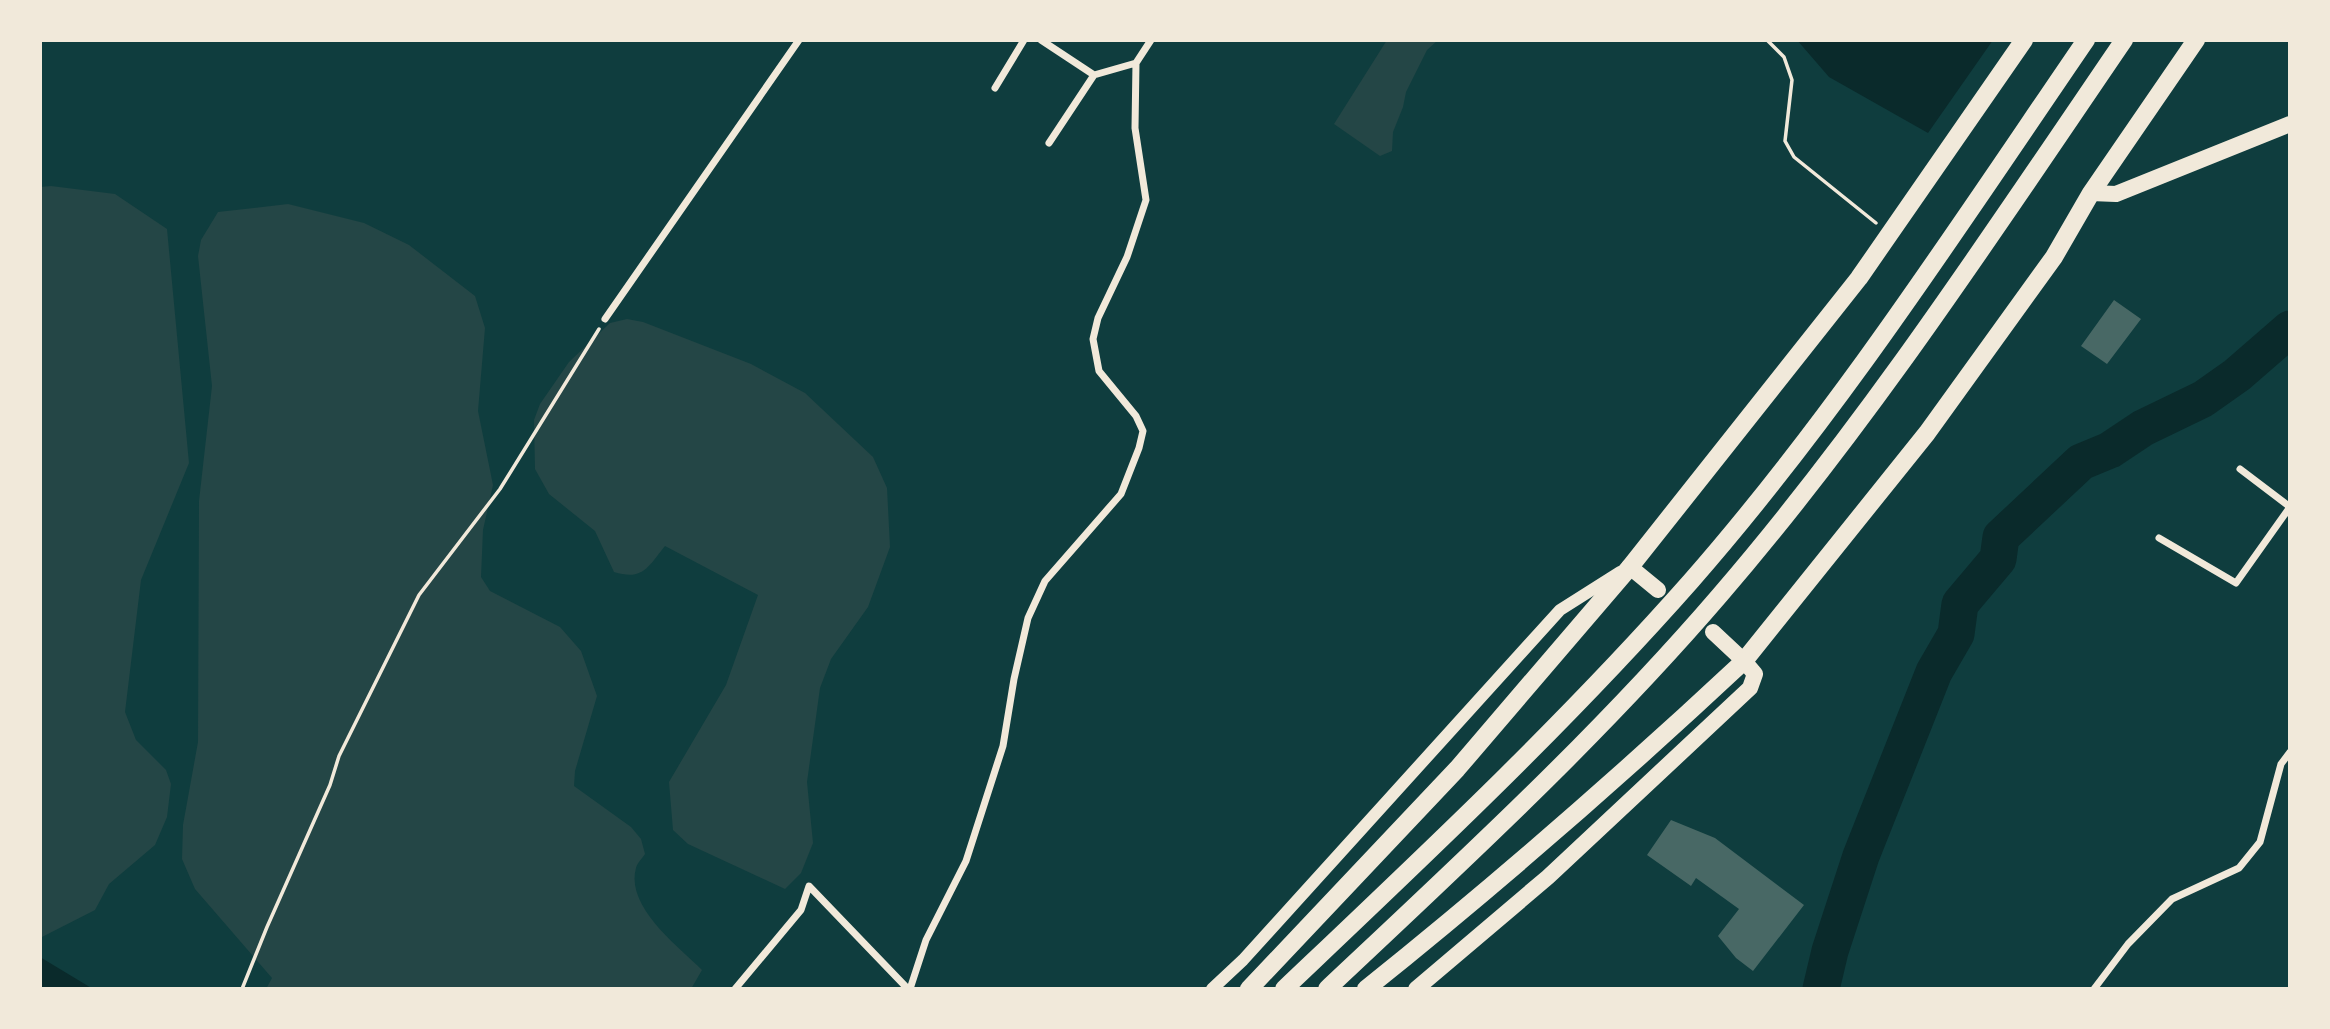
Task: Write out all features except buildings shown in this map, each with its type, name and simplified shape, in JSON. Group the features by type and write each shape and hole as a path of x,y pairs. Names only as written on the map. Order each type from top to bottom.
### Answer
{"highway":[{"path":"1249,989 1457,769 1630,567 1850,289 2024,40"},
{"path":"1284,989 1524,757 1612,668 1692,579 1772,482 1849,381 1924,277 2086,40"},
{"path":"1327,989 1558,767 1641,683 1720,595 1797,503 1879,393 1951,293 2124,40"},
{"path":"1366,989 1547,840 1647,753 1744,661 1927,433 2054,257 2091,192 2196,40"}],"main road":[{"path":"2091,192 2116,194 2290,124"},
{"path":"1630,567 1658,590"},
{"path":"1416,989 1548,877 1750,688 1755,674 1713,632"}],"street":[{"path":"605,319 799,40"},
{"path":"995,88 1024,40"},
{"path":"1041,40 1094,75"},
{"path":"735,989 802,910 809,886 909,989 926,940 966,861 1003,746 1028,618 1045,581 1121,494 1143,431 1136,416 1099,371 1093,339 1098,318 1126,257 1146,200 1135,128 1136,63 1151,40"},
{"path":"1048,143 1094,75 1136,63"},
{"path":"2158,538 2236,583 2290,507 2240,469"},
{"path":"1213,989 1243,960 1560,610 1630,567"},
{"path":"2094,989 2128,944 2172,899 2239,867 2246,859 2260,842 2281,764 2290,752"}],"path":[{"path":"1767,40 1784,57 1792,80 1785,141 1794,157 1889,234"},
{"path":"242,989 330,785 339,757 419,595 500,489 605,319"}],"shaded area":[{"path":"1387,40 1438,40 1427,50 1406,92 1393,132 1392,151 1380,156 1334,124"},
{"path":"1797,40 1993,40 1928,133 1829,77"},
{"path":"40,187 115,194 167,229 189,463 141,580 125,712 136,740 166,770 171,784 167,817 155,845 109,884 95,910 40,938"},
{"path":"288,204 364,223 409,245 475,296 485,328 478,411 493,485 483,530 481,577 490,591 560,627 581,651 597,696 575,771 574,786 631,827 641,839 645,854 636,868 638,897 656,925 702,970 691,989 266,989 272,978 195,889 182,859 183,825 198,742 199,501 212,386 198,256 201,240 218,212"},
{"path":"627,319 643,322 751,364 805,393 873,457 887,488 890,547 868,607 831,659 820,688 807,782 813,843 801,873 785,889 688,844 673,830 669,782 726,685 758,595 665,546 644,570 632,575 614,572 595,531 549,494 535,469 534,420 540,404 569,362 610,323"},
{"path":"40,957 93,989 40,989"}],"waterway":[{"path":"1821,989 1830,951 1861,856 1934,672 1956,634 1960,604 1998,559 2001,537 2081,462 2110,450 2143,428 2203,399 2237,375 2290,329"}]}
